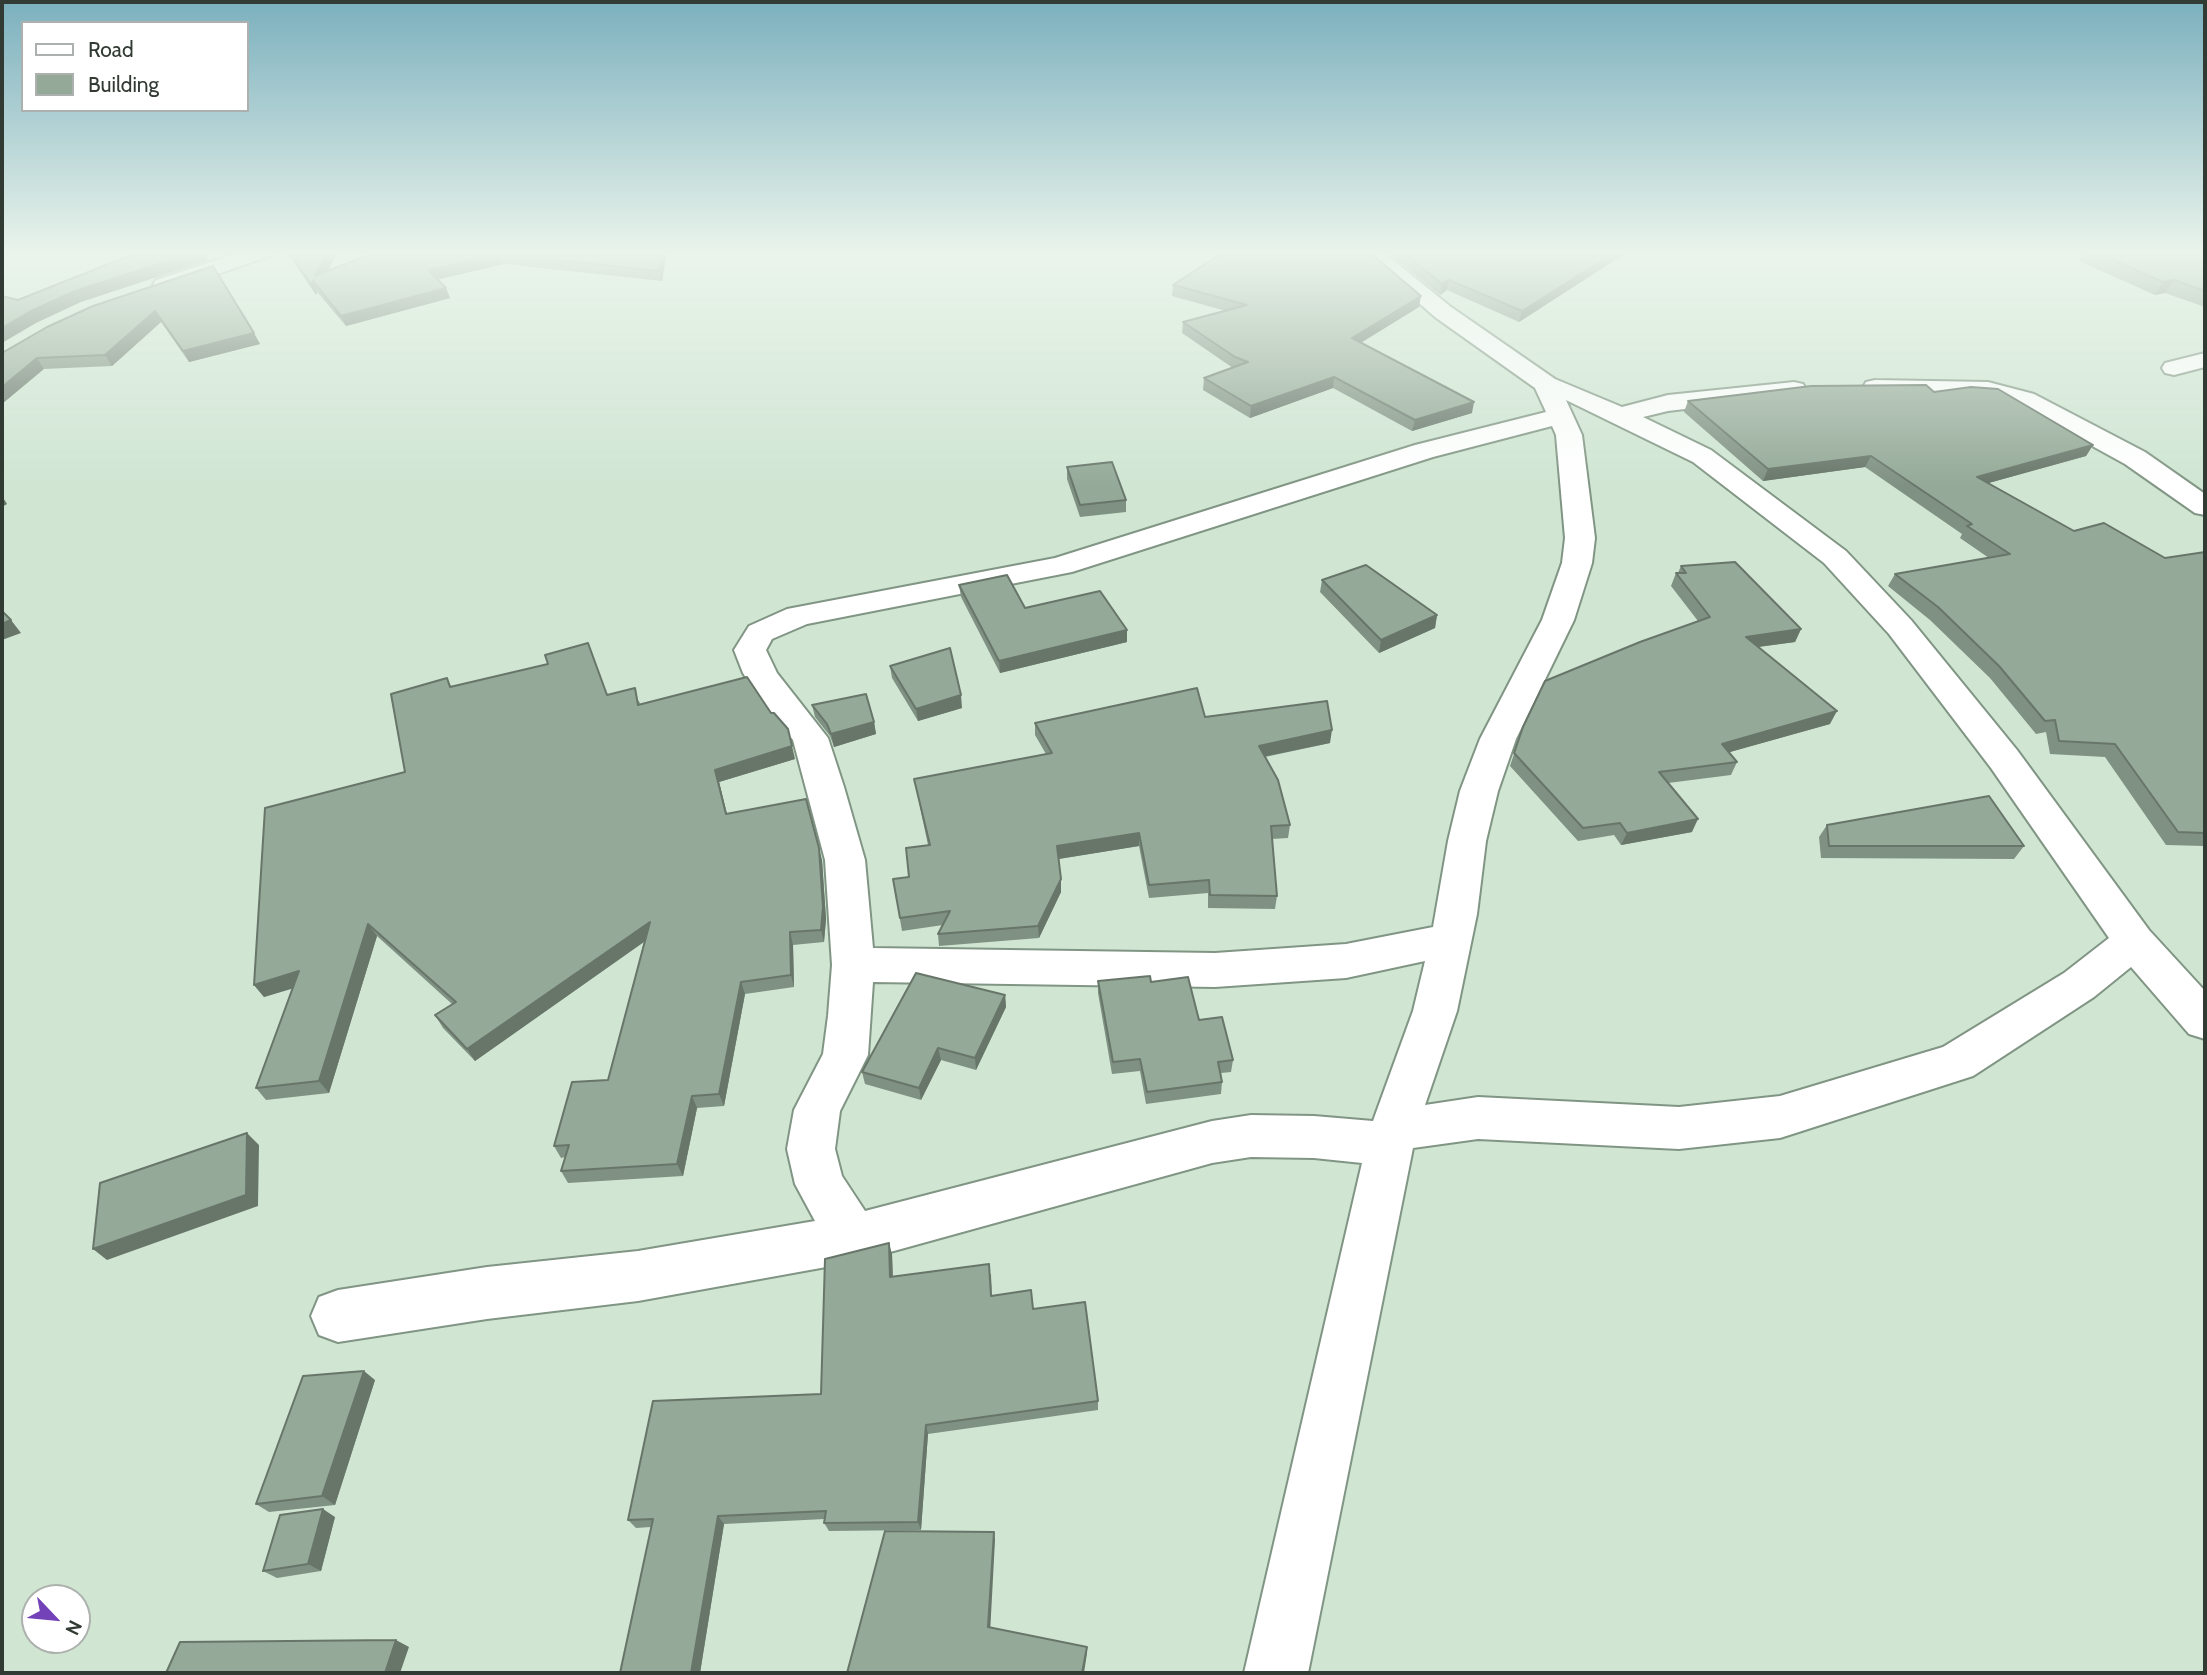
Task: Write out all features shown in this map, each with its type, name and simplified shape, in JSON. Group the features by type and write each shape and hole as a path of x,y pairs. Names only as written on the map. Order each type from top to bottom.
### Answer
{"street":[{"path":"1276,1673 1391,1137 1435,1011 1479,791 1498,739 1558,620 1577,563 1580,538 1569,435 1553,400 1463,329"},
{"path":"2174,368 2205,360"},
{"path":"1620,415 1668,402 1818,387"},
{"path":"1856,387 1988,389 2025,399 2135,458 2205,507"},
{"path":"854,1238 820,1184 811,1149 817,1110 845,1055 853,965 845,860 810,738 760,673 750,650 760,633 797,616 1061,566 1424,451 1553,400 1586,398 1702,456 1835,558 1900,627 1996,749 2134,941 2205,1021"},
{"path":"853,965 1250,969 1346,961 1451,940"},
{"path":"338,1316 487,1293 638,1276 854,1238 1212,1142 1251,1136 1391,1137 1478,1118 1679,1128 1780,1117 1957,1062 2079,985 2134,941"}],"building":[{"path":"43,329 134,329 105,355 37,358 2,387 2,353"},
{"path":"168,329 252,329 254,333 183,351"},
{"path":"1194,329 1367,329 1352,338 1474,402 1415,420 1334,377 1251,406 1204,378 1248,362 1235,357"},
{"path":"1926,385 1934,392 1971,387 1998,389 2093,445 1977,477 2074,531 2104,523 2165,558 2205,552 2205,833 2178,832 2115,744 2059,741 2055,720 2045,721 1999,666 1938,607 1895,574 2010,554 1967,526 1972,524 1871,456 1768,469 1688,401 1811,386"},
{"path":"1112,462 1126,500 1080,505 1067,467"},
{"path":"1735,562 1801,629 1746,637 1837,711 1722,744 1737,762 1659,772 1698,819 1627,833 1620,823 1583,828 1514,753 1545,681 1710,617 1676,573 1686,573 1681,566"},
{"path":"1366,565 1437,615 1381,640 1322,580"},
{"path":"1007,575 1025,608 1100,591 1127,630 999,661 959,585"},
{"path":"2,611 11,620 2,624"},
{"path":"588,643 607,695 635,688 638,705 747,677 771,713 788,729 792,746 715,770 726,814 806,799 819,848 823,907 821,930 790,932 791,975 741,982 719,1094 692,1096 677,1164 561,1171 569,1145 554,1146 572,1082 608,1080 650,922 467,1049 435,1015 456,1002 368,924 319,1081 256,1088 299,971 254,985 265,808 405,772 391,694 447,678 450,687 548,664 545,655"},
{"path":"950,648 961,695 916,709 890,666"},
{"path":"1197,688 1205,717 1327,701 1332,730 1259,746 1278,780 1290,825 1271,826 1277,896 1210,895 1209,880 1149,885 1139,833 1057,846 1061,879 1038,926 938,934 950,911 900,918 893,879 909,877 906,848 930,845 914,779 1052,753 1035,723"},
{"path":"866,694 874,722 831,734 827,724 812,705"},
{"path":"1989,796 2024,846 1829,846 1827,825"},
{"path":"916,973 1005,995 975,1058 938,1048 919,1088 862,1072"},
{"path":"1150,976 1151,982 1188,977 1199,1020 1222,1017 1233,1060 1218,1062 1222,1082 1147,1092 1140,1059 1113,1062 1098,981"},
{"path":"247,1133 246,1195 93,1249 100,1183"},
{"path":"889,1243 890,1277 989,1264 991,1296 1031,1290 1033,1309 1085,1302 1098,1401 926,1425 918,1522 824,1523 826,1511 718,1516 691,1673 620,1673 653,1519 628,1520 653,1401 821,1394 825,1259"},
{"path":"364,1371 322,1496 256,1504 303,1376"},
{"path":"323,1509 308,1564 263,1571 280,1515"},
{"path":"885,1531 994,1532 988,1627 1087,1647 1082,1673 847,1673"},
{"path":"396,1640 385,1673 166,1673 180,1642"}]}
